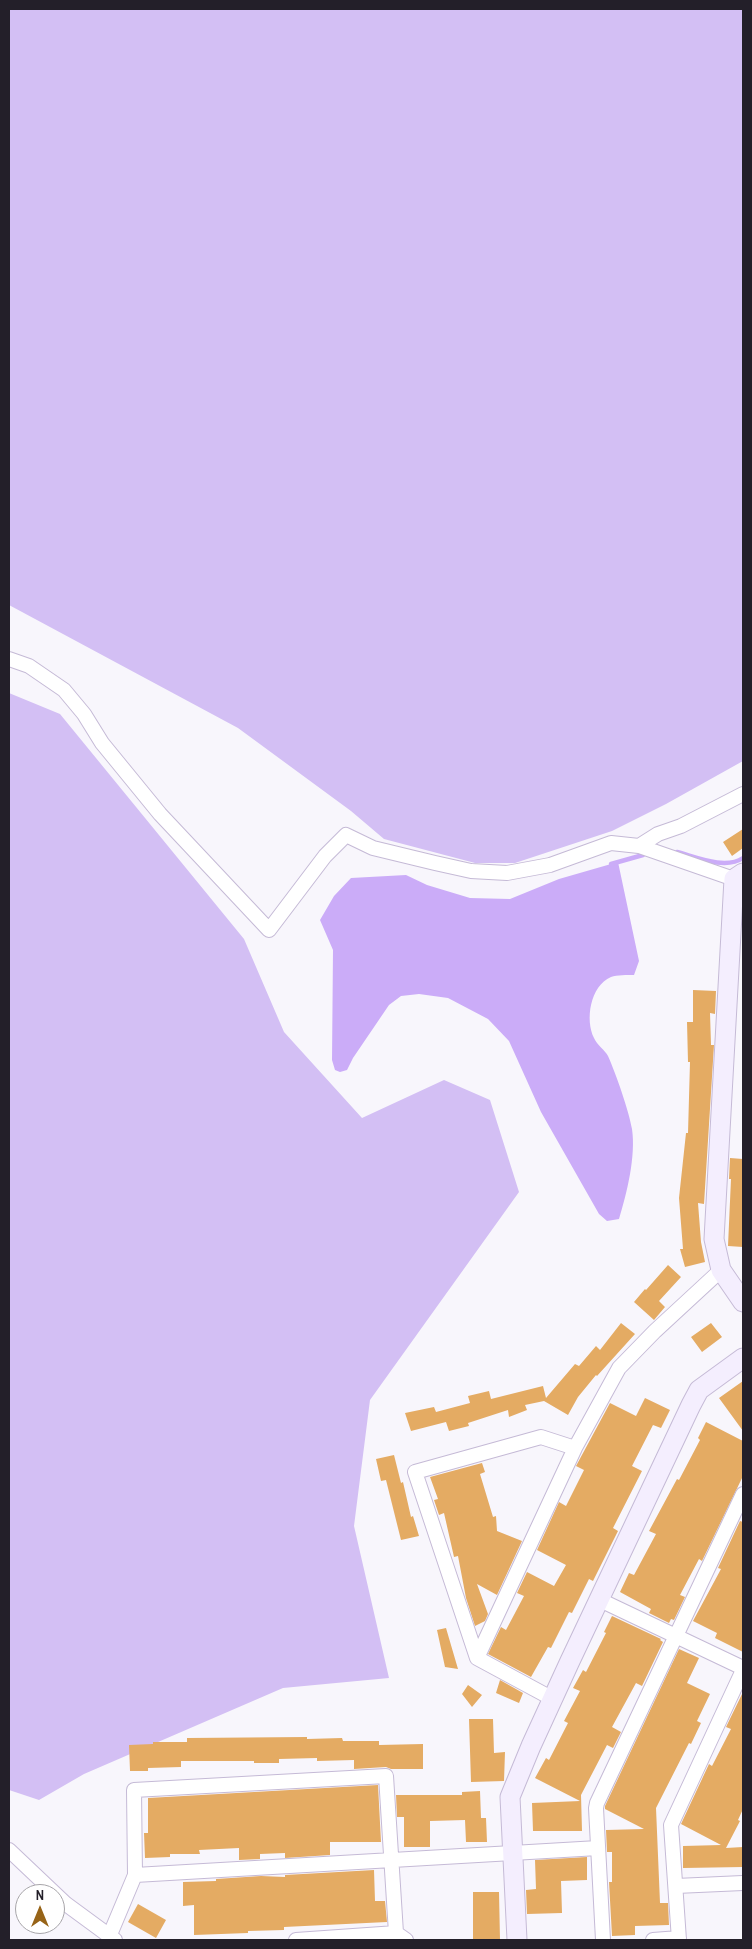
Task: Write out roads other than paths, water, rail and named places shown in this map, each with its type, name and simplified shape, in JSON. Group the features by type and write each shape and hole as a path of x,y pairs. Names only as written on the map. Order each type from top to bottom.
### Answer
{"street":[{"path":"9,659 36,670 64,690 84,714 102,743 160,814 269,930 325,856 346,835 374,848 471,871 507,873 550,865 611,843 639,846 739,876 714,1238 721,1270 743,1302"},
{"path":"639,846 658,834 681,826 743,794"},
{"path":"478,1658 575,1448 618,1368 721,1270"},
{"path":"517,1940 511,1852 510,1797 553,1699 678,1430 699,1390 743,1358"},
{"path":"553,1699 478,1658 415,1472 541,1437 575,1448"},
{"path":"603,1940 597,1802 743,1494"},
{"path":"600,1600 743,1669 671,1825 679,1939 653,1940"},
{"path":"9,1850 66,1904 112,1939 135,1875 134,1790 386,1776 392,1860 401,1937 296,1940"},
{"path":"135,1875 598,1848"},
{"path":"676,1886 743,1883"}],"waterway":[{"path":"677,852 719,863 728,863 743,858"},
{"path":"611,864 643,855"}]}
